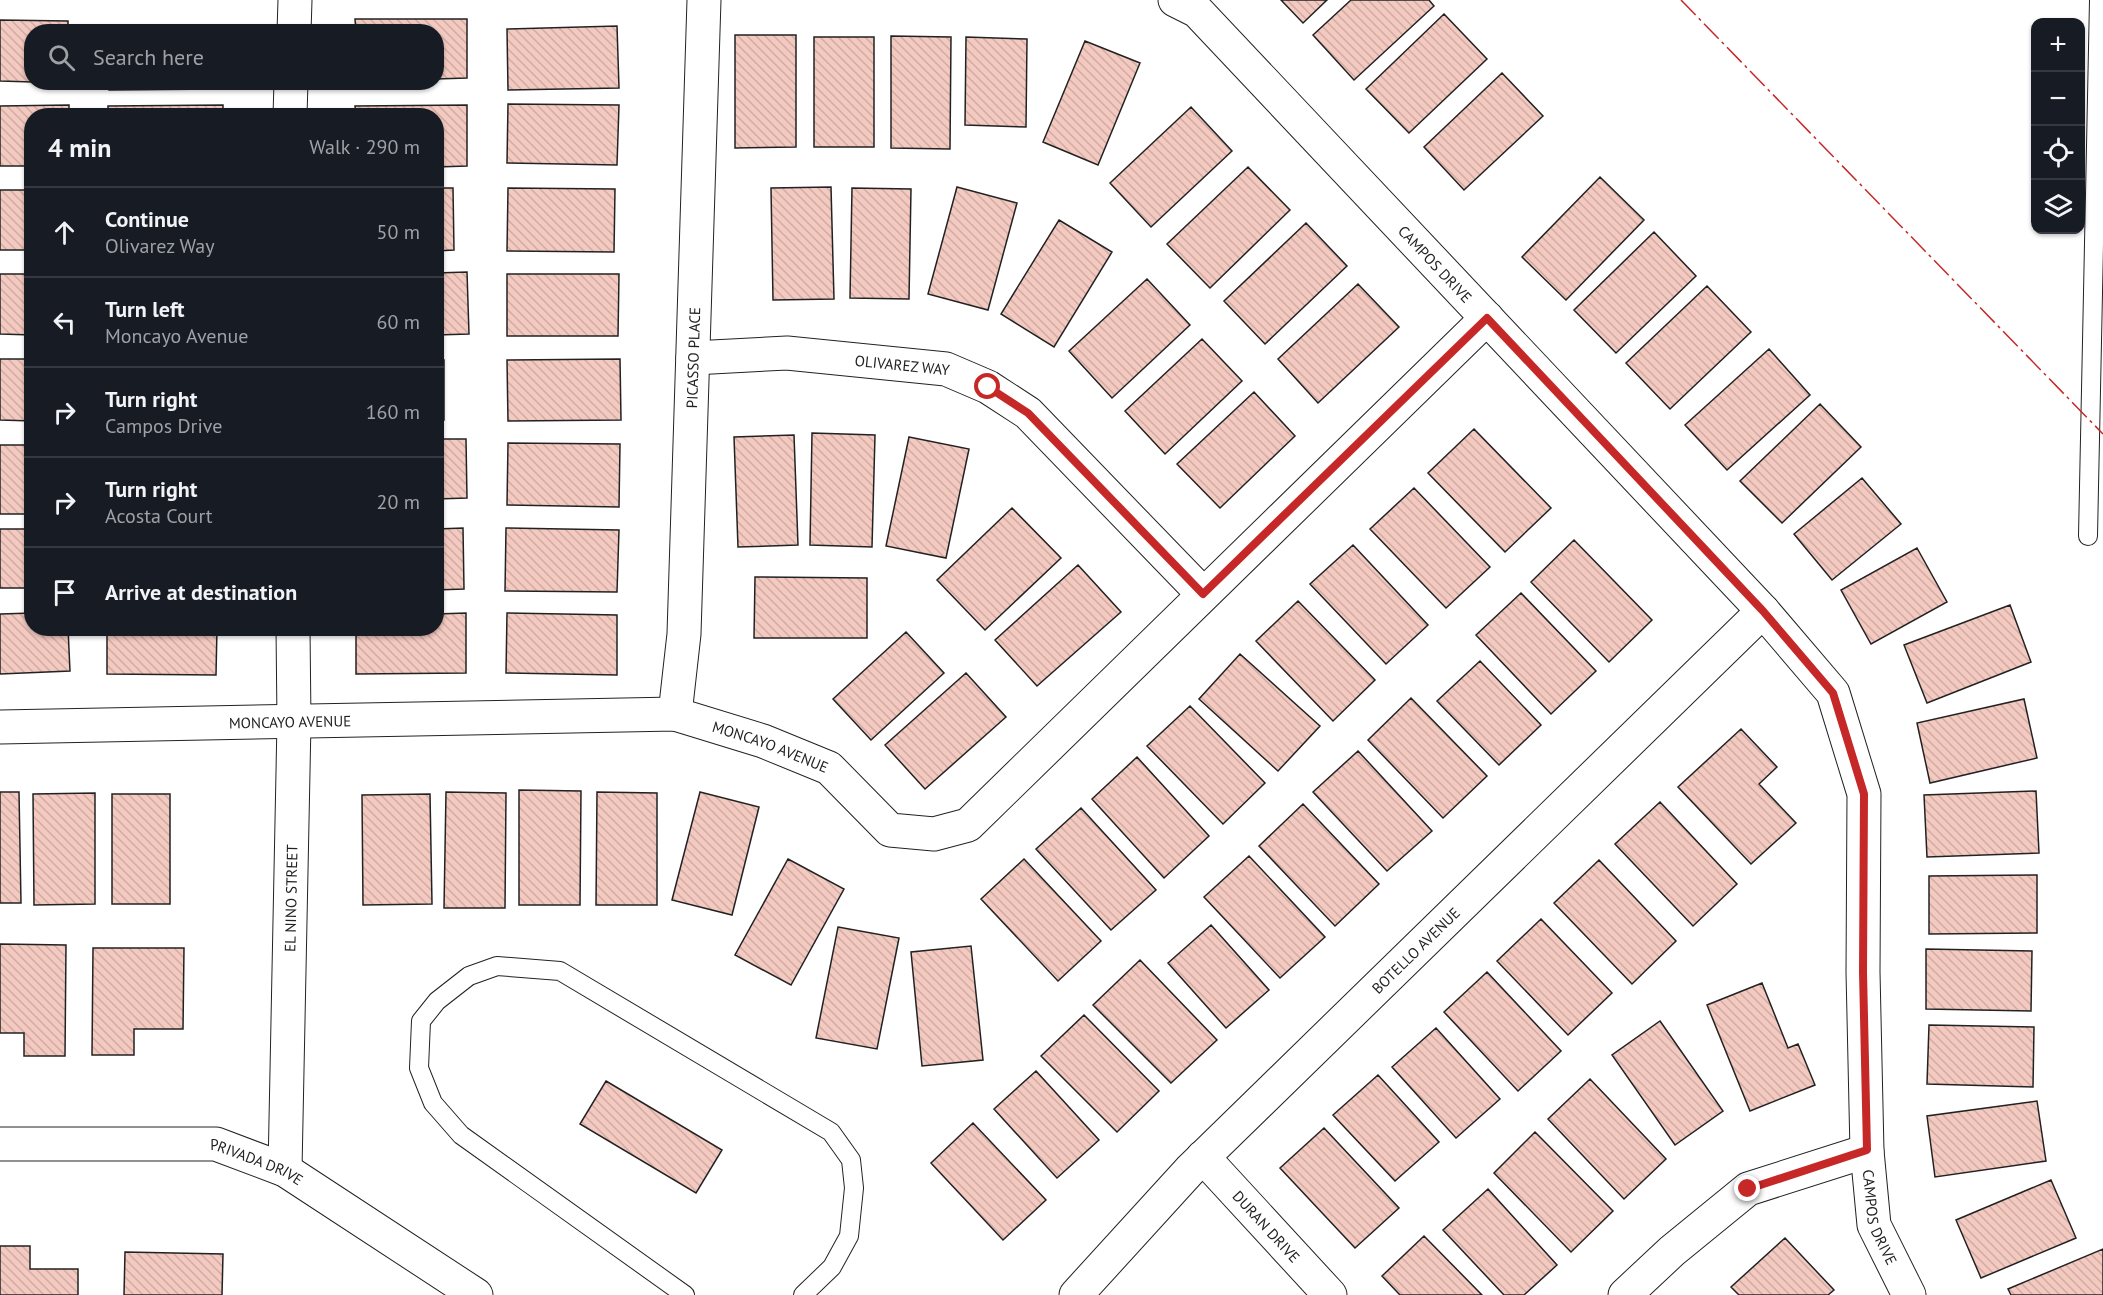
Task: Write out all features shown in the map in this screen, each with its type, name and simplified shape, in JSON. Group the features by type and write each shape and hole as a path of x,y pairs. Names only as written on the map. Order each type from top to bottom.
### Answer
{"street":[{"path":"294,24 295,0"},
{"name":"PICASSO PLACE","path":"675,714 684,634 704,0"},
{"name":"CAMPOS DRIVE","path":"1175,0 1197,11 1763,611 1833,693 1864,794 1863,972 1867,1150 1874,1225 1909,1295"},
{"path":"290,108 291,90"},
{"name":"MONCAYO AVENUE","path":"0,727 675,714 762,741 829,768 890,830 934,834 968,825 1487,318"},
{"name":"OLIVAREZ WAY","path":"693,358 787,353 946,369 988,387 1028,413 1203,594"},
{"name":"BOTELLO AVENUE","path":"1076,1295 1203,1157 1763,611"},
{"name":"EL NINO STREET","path":"285,1170 294,722 293,636"},
{"name":"PRIVADA DRIVE","path":"0,1144 216,1144 285,1170 476,1295"},
{"path":"1625,1295 1672,1251 1748,1189 1867,1150"},
{"name":"DURAN DRIVE","path":"1203,1157 1330,1295"}],"lane":[{"path":"2088,536 2099,0"},
{"path":"684,1295 461,1135 433,1103 419,1068 421,1021 437,1001 469,976 497,966 560,971 831,1132 851,1160 854,1188 849,1236 832,1267 803,1295"}],"building":[{"path":"1281,0 1327,0 1303,23"},
{"path":"1351,0 1429,0 1434,6 1354,80 1313,35"},
{"path":"1444,14 1487,59 1409,133 1366,89"},
{"path":"355,19 467,19 467,78 444,79 444,24 355,24"},
{"path":"0,20 68,21 68,24 24,24 24,82 0,81"},
{"path":"617,26 619,88 508,90 507,29"},
{"path":"735,35 796,35 796,147 735,148"},
{"path":"891,36 951,37 950,149 891,148"},
{"path":"814,37 874,37 874,147 814,147"},
{"path":"966,37 1027,39 1026,127 965,125"},
{"path":"1085,41 1140,63 1098,165 1043,142"},
{"path":"1502,73 1543,116 1464,190 1424,147"},
{"path":"508,104 619,105 617,165 507,163"},
{"path":"69,105 69,108 24,108 24,166 0,166 0,106"},
{"path":"223,105 223,108 108,108 108,106"},
{"path":"467,105 467,166 444,167 444,108 355,108 355,106"},
{"path":"1191,107 1232,151 1151,227 1110,183"},
{"path":"1248,167 1290,210 1210,288 1167,244"},
{"path":"1600,177 1644,220 1566,300 1522,257"},
{"path":"831,187 834,299 773,300 771,188"},
{"path":"957,187 1017,203 988,310 928,294"},
{"path":"444,188 453,188 454,250 444,251"},
{"path":"508,188 615,189 614,252 507,251"},
{"path":"852,188 911,189 909,299 850,298"},
{"path":"0,190 24,190 24,250 0,250"},
{"path":"1059,220 1112,252 1054,347 1001,314"},
{"path":"1306,223 1347,266 1265,344 1224,301"},
{"path":"1654,232 1696,276 1616,353 1574,310"},
{"path":"467,272 469,334 444,335 444,273"},
{"path":"0,274 24,274 24,335 0,334"},
{"path":"507,274 619,274 618,336 507,336"},
{"path":"1147,279 1190,325 1112,398 1069,351"},
{"path":"1358,284 1399,327 1318,403 1278,359"},
{"path":"1707,286 1751,332 1670,409 1626,363"},
{"path":"1202,339 1242,381 1165,454 1125,411"},
{"path":"1769,349 1810,395 1727,470 1685,425"},
{"path":"0,359 24,359 24,421 0,420"},
{"path":"620,359 621,420 508,421 507,360"},
{"path":"1254,392 1295,436 1220,508 1177,464"},
{"path":"1820,404 1861,447 1782,523 1740,481"},
{"path":"1474,429 1551,508 1505,552 1428,473"},
{"path":"812,433 875,435 872,547 810,545"},
{"path":"794,435 798,545 738,547 734,437"},
{"path":"909,437 969,449 946,558 886,546"},
{"path":"444,439 466,439 467,498 444,499"},
{"path":"508,443 620,444 619,507 507,505"},
{"path":"0,445 24,445 24,514 0,514"},
{"path":"1862,478 1901,524 1832,580 1794,534"},
{"path":"1414,488 1490,567 1446,608 1370,529"},
{"path":"1012,508 1061,558 985,630 937,580"},
{"path":"463,528 464,589 444,590 444,529"},
{"path":"506,528 619,530 617,592 505,591"},
{"path":"0,529 24,529 24,588 0,588"},
{"path":"1574,540 1652,620 1609,662 1531,582"},
{"path":"1353,545 1428,625 1386,664 1310,584"},
{"path":"1917,548 1947,602 1871,644 1841,590"},
{"path":"1078,565 1121,612 1037,686 995,640"},
{"path":"755,577 867,578 867,638 754,638"},
{"path":"1521,593 1596,671 1551,714 1476,635"},
{"path":"1298,601 1375,680 1333,721 1256,641"},
{"path":"2010,605 2031,662 1927,703 1904,645"},
{"path":"24,613 24,636 68,636 70,671 0,674 0,614"},
{"path":"466,613 466,673 356,674 356,636 444,636 444,614"},
{"path":"507,613 617,615 617,675 506,673"},
{"path":"906,632 944,673 871,740 833,699"},
{"path":"107,636 217,636 216,675 107,674"},
{"path":"1240,654 1320,726 1278,771 1199,699"},
{"path":"1480,661 1541,725 1499,765 1437,701"},
{"path":"966,673 1006,717 925,789 885,745"},
{"path":"1411,698 1487,776 1443,818 1368,740"},
{"path":"2024,699 2037,758 1930,783 1917,723"},
{"path":"1190,706 1265,783 1223,824 1147,746"},
{"path":"1741,729 1777,767 1759,784 1796,823 1751,864 1678,787"},
{"path":"1358,751 1432,831 1387,871 1313,792"},
{"path":"1137,757 1209,836 1164,878 1092,799"},
{"path":"519,790 581,791 580,905 519,905"},
{"path":"2036,791 2039,853 1927,857 1924,795"},
{"path":"0,792 19,792 21,903 0,903"},
{"path":"446,792 506,793 505,908 444,908"},
{"path":"597,792 657,793 657,905 596,905"},
{"path":"700,792 759,807 732,915 672,900"},
{"path":"95,793 95,904 34,905 33,794"},
{"path":"112,794 170,794 170,904 112,904"},
{"path":"430,794 432,904 363,905 362,795"},
{"path":"1660,802 1737,884 1693,926 1615,844"},
{"path":"1303,804 1379,884 1335,926 1259,846"},
{"path":"1081,808 1156,890 1111,930 1036,849"},
{"path":"1249,856 1325,937 1280,978 1204,897"},
{"path":"788,859 844,889 791,985 735,955"},
{"path":"1024,859 1101,941 1058,981 981,899"},
{"path":"1599,860 1676,941 1632,984 1554,903"},
{"path":"2037,875 2037,933 1929,934 1929,876"},
{"path":"1541,919 1612,993 1568,1035 1497,961"},
{"path":"1211,925 1269,990 1226,1028 1168,963"},
{"path":"838,927 899,938 877,1049 816,1038"},
{"path":"0,944 66,945 65,1056 24,1056 24,1033 0,1033"},
{"path":"971,946 983,1060 922,1066 911,952"},
{"path":"93,948 184,948 183,1029 134,1029 134,1055 92,1055"},
{"path":"1926,949 2032,951 2031,1011 1926,1009"},
{"path":"1140,960 1217,1040 1171,1083 1093,1005"},
{"path":"1487,972 1561,1051 1518,1091 1444,1012"},
{"path":"1762,983 1788,1048 1798,1044 1815,1085 1750,1111 1707,1005"},
{"path":"1084,1015 1159,1091 1117,1132 1041,1056"},
{"path":"1660,1021 1723,1111 1675,1145 1612,1055"},
{"path":"1929,1025 2034,1027 2033,1087 1927,1084"},
{"path":"1436,1028 1500,1099 1456,1138 1392,1067"},
{"path":"1036,1071 1099,1140 1057,1178 994,1109"},
{"path":"1378,1075 1439,1142 1395,1181 1333,1115"},
{"path":"1590,1079 1666,1159 1624,1199 1548,1119"},
{"path":"606,1081 722,1150 696,1193 580,1124"},
{"path":"2037,1101 2046,1161 1935,1177 1927,1116"},
{"path":"973,1123 1046,1200 1003,1240 931,1163"},
{"path":"1324,1128 1399,1208 1355,1248 1280,1168"},
{"path":"1535,1132 1613,1211 1571,1252 1494,1173"},
{"path":"2051,1180 2076,1238 1981,1278 1956,1220"},
{"path":"1488,1189 1557,1265 1524,1295 1504,1295 1443,1230"},
{"path":"1424,1236 1482,1295 1400,1295 1382,1276"},
{"path":"1785,1238 1834,1290 1828,1295 1739,1295 1731,1287"},
{"path":"0,1246 30,1246 30,1269 78,1269 78,1295 0,1295"},
{"path":"2103,1249 2103,1295 2011,1295 2008,1289"},
{"path":"125,1252 223,1254 222,1295 124,1295"}],"power":[{"path":"1681,0 2103,434"}],"route":[{"path":"988,387 1028,413 1203,594 1487,318 1763,611 1833,693 1864,794 1863,972 1867,1150 1748,1189"}]}
